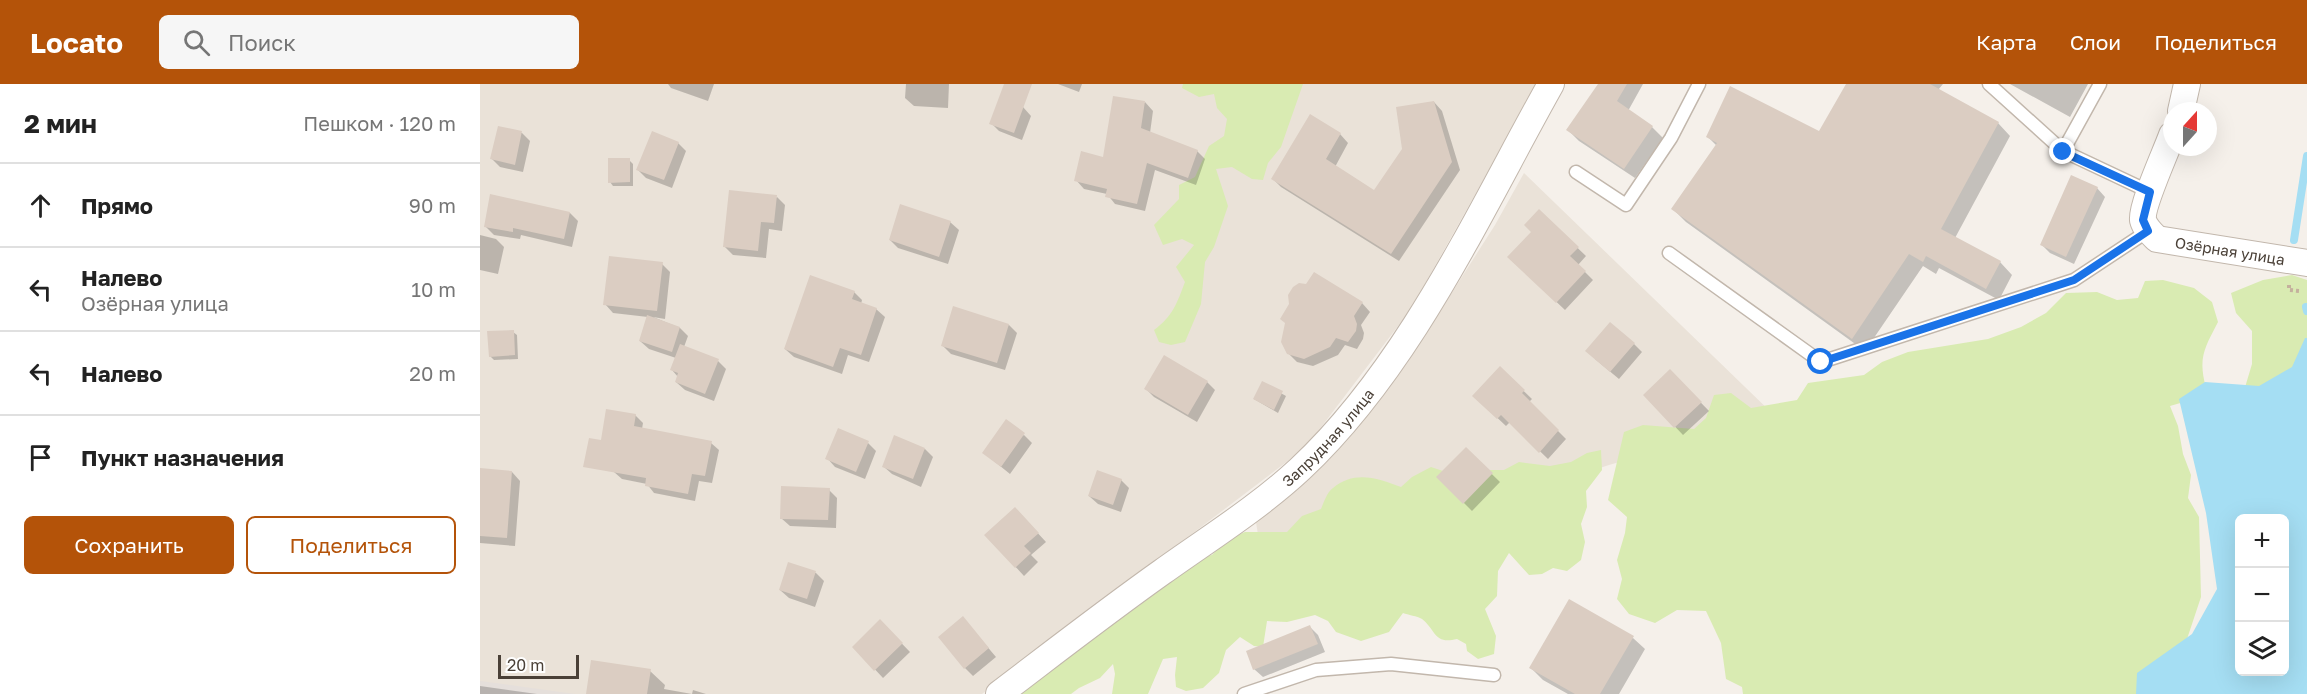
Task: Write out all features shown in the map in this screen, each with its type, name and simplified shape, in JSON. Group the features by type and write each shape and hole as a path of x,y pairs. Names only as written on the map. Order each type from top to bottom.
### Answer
{"street":[{"name":"Запрудная улица","path":"999,694 1124,599 1265,499 1300,469 1345,421 1376,382 1430,302 1551,84"},
{"path":"2183,102 2187,84"},
{"path":"2148,231 2143,220 2150,192 2164,156"},
{"name":"Озёрная улица","path":"2148,231 2157,239 2307,263"}],"lane":[{"path":"1576,172 1626,205 1671,138 1699,84"},
{"path":"1989,84 2063,152 2150,192"},
{"path":"2063,152 2100,84"},
{"path":"1669,253 1821,362 2074,280 2148,231"},
{"path":"1244,694 1316,670 1391,664 1494,675"}],"shaded area":[{"path":"480,84 1537,84 1411,309 1306,447 982,694 539,694 480,686"},
{"path":"1524,173 1776,417 1609,465 1438,522 1261,554 1256,522 1313,471 1367,416 1407,363 1495,225"},
{"path":"480,681 575,694 480,694"}],"green space":[{"path":"1183,84 1303,84 1281,147 1268,163 1263,180 1252,179 1232,167 1216,169 1228,206 1214,247 1205,262 1201,304 1185,342 1171,345 1159,342 1154,330 1166,320 1177,303 1185,282 1176,267 1194,245 1182,239 1163,245 1154,225 1179,199 1179,185 1195,177 1209,146 1224,136 1227,119 1217,108 1214,94 1199,97 1182,88"},
{"path":"2292,275 2307,280 2307,375 2243,394 2252,364 2252,331 2236,313 2231,293 2263,280"},
{"path":"2163,280 2194,288 2212,302 2218,322 2204,354 2203,369 2206,388 2201,397 2170,406 2178,426 2183,454 2191,475 2188,498 2199,517 2201,597 2186,642 2151,694 1743,694 1742,687 1726,679 1721,643 1706,611 1677,610 1655,623 1629,614 1617,599 1622,579 1617,560 1627,517 1608,500 1624,432 1643,425 1694,429 1706,418 1714,395 1731,393 1751,408 1797,400 1808,383 1864,375 1882,362 1908,352 1988,339 2021,327 2046,313 2066,293 2097,292 2117,300 2138,298 2145,281"},
{"path":"1601,450 1602,470 1586,491 1587,507 1581,524 1585,542 1581,560 1567,571 1553,568 1542,574 1529,575 1509,553 1498,571 1497,596 1485,609 1496,636 1494,654 1478,659 1467,651 1466,644 1457,639 1444,640 1436,635 1422,619 1403,613 1389,632 1361,641 1336,632 1328,621 1315,615 1287,622 1267,621 1263,647 1254,646 1240,637 1226,650 1219,673 1203,688 1186,691 1176,687 1177,657 1163,659 1148,694 1112,694 1115,674 1113,664 1100,678 1071,694 1005,694 1125,611 1139,606 1188,559 1212,555 1226,540 1245,532 1287,532 1302,516 1321,509 1331,490 1341,482 1366,477 1401,487 1412,477 1431,467 1473,481 1484,470 1504,470 1519,462 1550,466 1571,462 1587,453"}],"water":[{"path":"2307,338 2307,694 2136,694 2137,673 2192,634 2217,589 2206,513 2179,399 2205,382 2259,386 2292,367"}],"building":[{"path":"1004,84 1032,84 1014,133 989,124"},
{"path":"1598,84 1627,84 1617,101 1653,126 1624,169 1566,130"},
{"path":"1846,84 1930,84 1999,122 1941,229 2001,261 1986,289 1926,256 1923,262 1909,254 1852,339 1671,209 1717,143 1706,137 1730,86 1819,131"},
{"path":"1113,96 1145,101 1141,128 1198,150 1188,178 1147,163 1137,204 1105,197 1107,189 1074,181 1081,151 1103,157"},
{"path":"1434,101 1452,162 1391,254 1271,179 1310,114 1341,133 1326,159 1374,190 1402,149 1396,107"},
{"path":"498,126 522,131 515,165 490,159"},
{"path":"652,131 679,142 664,180 636,170"},
{"path":"608,158 630,158 630,182 608,183"},
{"path":"2071,175 2098,187 2066,257 2040,245"},
{"path":"729,190 777,195 774,223 761,222 758,251 723,247"},
{"path":"490,194 570,212 564,239 513,228 513,232 484,227"},
{"path":"900,204 951,221 939,257 889,240"},
{"path":"1539,209 1579,247 1570,256 1586,271 1556,303 1507,257 1531,232 1524,225"},
{"path":"609,256 663,262 657,311 603,305"},
{"path":"1314,272 1363,302 1354,316 1357,324 1356,331 1348,342 1336,338 1330,347 1304,359 1287,354 1281,342 1285,323 1280,319 1289,304 1288,295 1293,287 1299,283 1306,284"},
{"path":"810,275 855,291 852,299 877,308 861,355 840,348 833,367 784,349"},
{"path":"953,306 1009,324 997,363 941,346"},
{"path":"647,315 680,327 672,352 639,341"},
{"path":"1610,322 1635,343 1610,372 1585,351"},
{"path":"514,330 515,355 489,357 487,331"},
{"path":"680,344 719,359 705,394 675,382 678,373 670,370"},
{"path":"1164,355 1208,381 1188,415 1144,389"},
{"path":"1500,366 1525,390 1522,393 1559,430 1539,453 1501,415 1497,419 1472,396"},
{"path":"1670,369 1702,402 1674,428 1643,395"},
{"path":"1262,381 1283,391 1274,410 1253,399"},
{"path":"606,409 636,414 634,426 712,441 705,476 692,474 688,494 645,486 646,478 583,467 589,438 601,440"},
{"path":"1006,419 1025,433 1001,467 982,453"},
{"path":"838,428 869,441 856,472 825,459"},
{"path":"894,435 925,448 913,479 882,467"},
{"path":"1466,447 1493,473 1463,504 1436,477"},
{"path":"480,468 512,471 507,538 480,536"},
{"path":"1097,470 1122,479 1113,505 1088,496"},
{"path":"781,486 830,488 828,520 780,519"},
{"path":"1015,507 1039,533 1024,546 1031,553 1015,568 984,535"},
{"path":"788,562 816,571 807,599 779,590"},
{"path":"1569,599 1634,636 1600,694 1575,694 1529,668"},
{"path":"963,616 989,648 964,669 938,637"},
{"path":"880,619 903,643 874,671 852,647"},
{"path":"1310,625 1318,644 1253,670 1246,651"},
{"path":"591,660 651,669 647,694 586,694"}],"waterway":[{"path":"2294,240 2307,156"},
{"path":"2306,307 2307,311"}],"route":[{"path":"1821,362 2074,280 2148,231 2143,220 2150,192 2063,152"}]}
